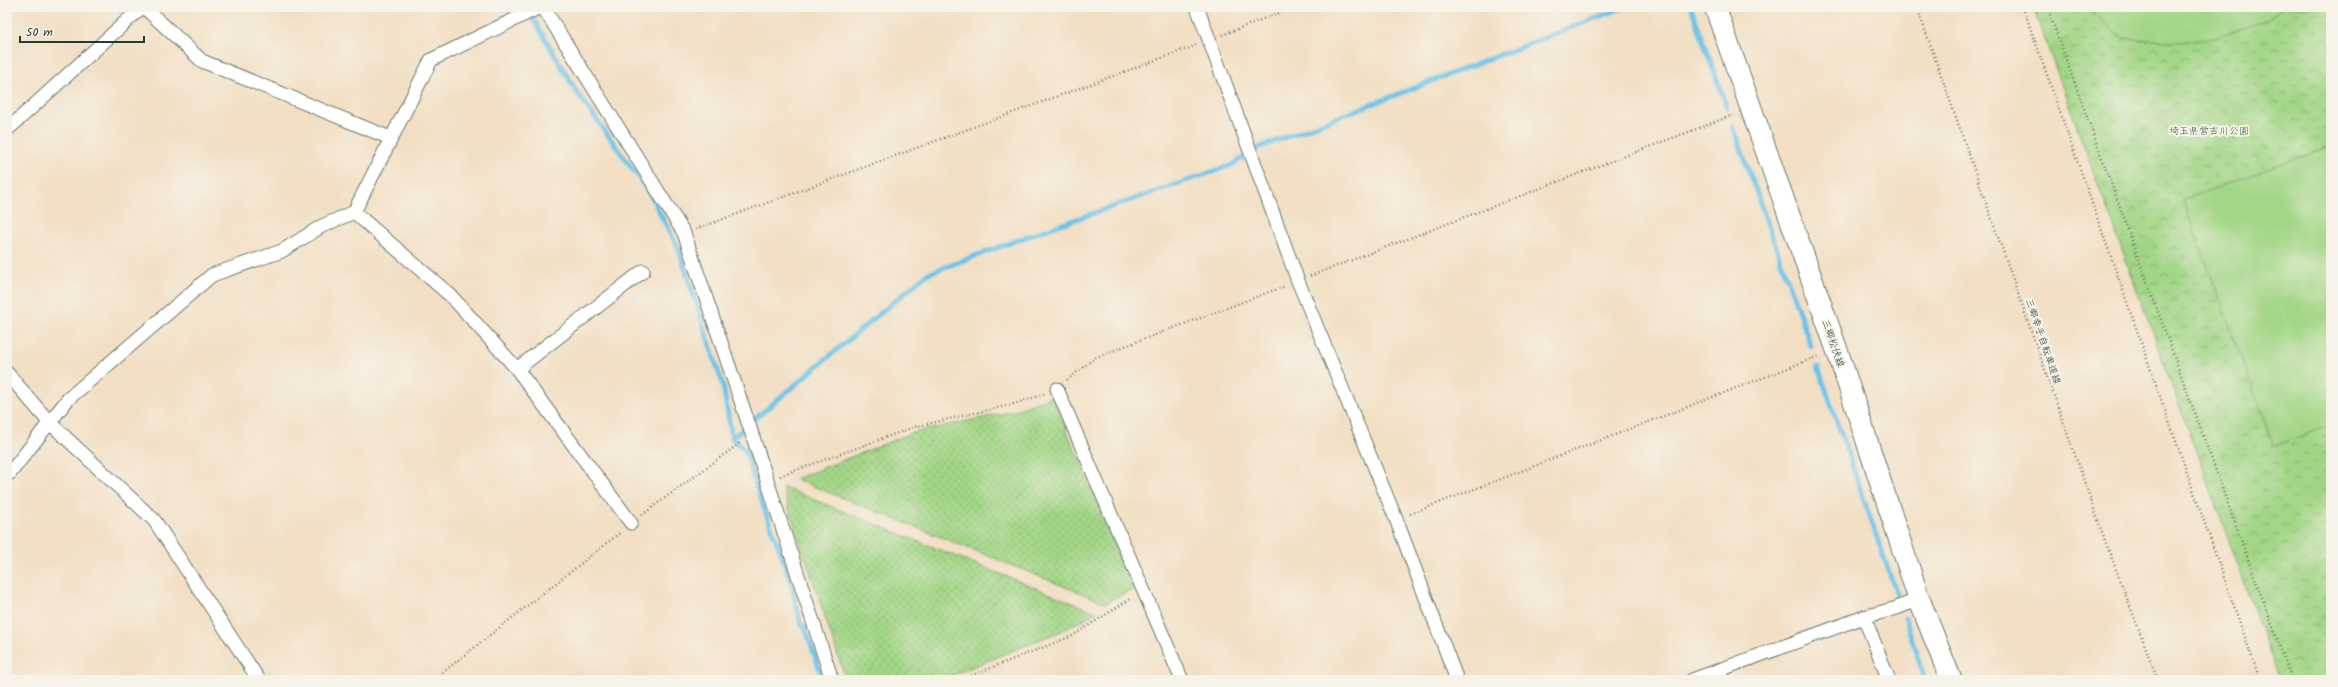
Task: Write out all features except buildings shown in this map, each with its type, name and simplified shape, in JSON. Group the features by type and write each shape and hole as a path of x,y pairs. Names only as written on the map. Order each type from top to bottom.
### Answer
{"main road":[{"name":"三郷松伏線","path":"1715,7 1837,350 1919,599 1950,680"}],"street":[{"path":"7,130 143,7 202,60 390,138"},
{"path":"10,473 68,399 212,275 282,251 322,226 354,212 390,138 431,60 541,7 684,233 752,434 832,680"},
{"path":"1197,7 1298,281 1396,519 1456,680"},
{"path":"354,212 451,296 517,369 631,524"},
{"path":"517,369 643,271"},
{"path":"7,373 49,422 154,520 259,680"},
{"path":"1057,389 1182,680"},
{"path":"1692,680 1864,617 1897,608 1919,599"},
{"path":"1864,617 1889,680"}],"path":[{"path":"684,233 1210,40 1294,7"},
{"name":"三郷幸手自転車道線","path":"1917,7 2106,543 2158,680"},
{"path":"2022,7 2260,680"},
{"path":"2047,7 2292,680"},
{"path":"767,481 914,427 1014,404 1057,389 1096,357 1752,108"},
{"path":"1396,519 1837,350"},
{"path":"433,680 631,524 752,434"},
{"path":"960,680 1072,636 1144,590"}],"green space":[{"name":"埼玉県営吉川公園","path":"2033,7 2331,7 2331,680 2280,680"},
{"path":"2087,7 2284,7 2265,21 2215,37 2180,42 2122,38"},
{"path":"2331,146 2331,425 2274,446 2183,200"},
{"path":"1052,396 1134,589 1106,603 795,479 912,433 1014,411"},
{"path":"782,487 1097,612 1066,629 940,680 846,680"}],"waterway":[{"path":"732,438 927,274 1042,231 1232,165 1260,147 1625,7"},
{"path":"1691,7 1727,108"},
{"path":"529,12 578,94 647,189 678,247 723,385 732,438 746,451 757,489 790,578 801,624 805,627 823,680"},
{"path":"1733,126 1811,346"},
{"path":"1818,367 1897,595"},
{"path":"1905,618 1925,680"}]}
